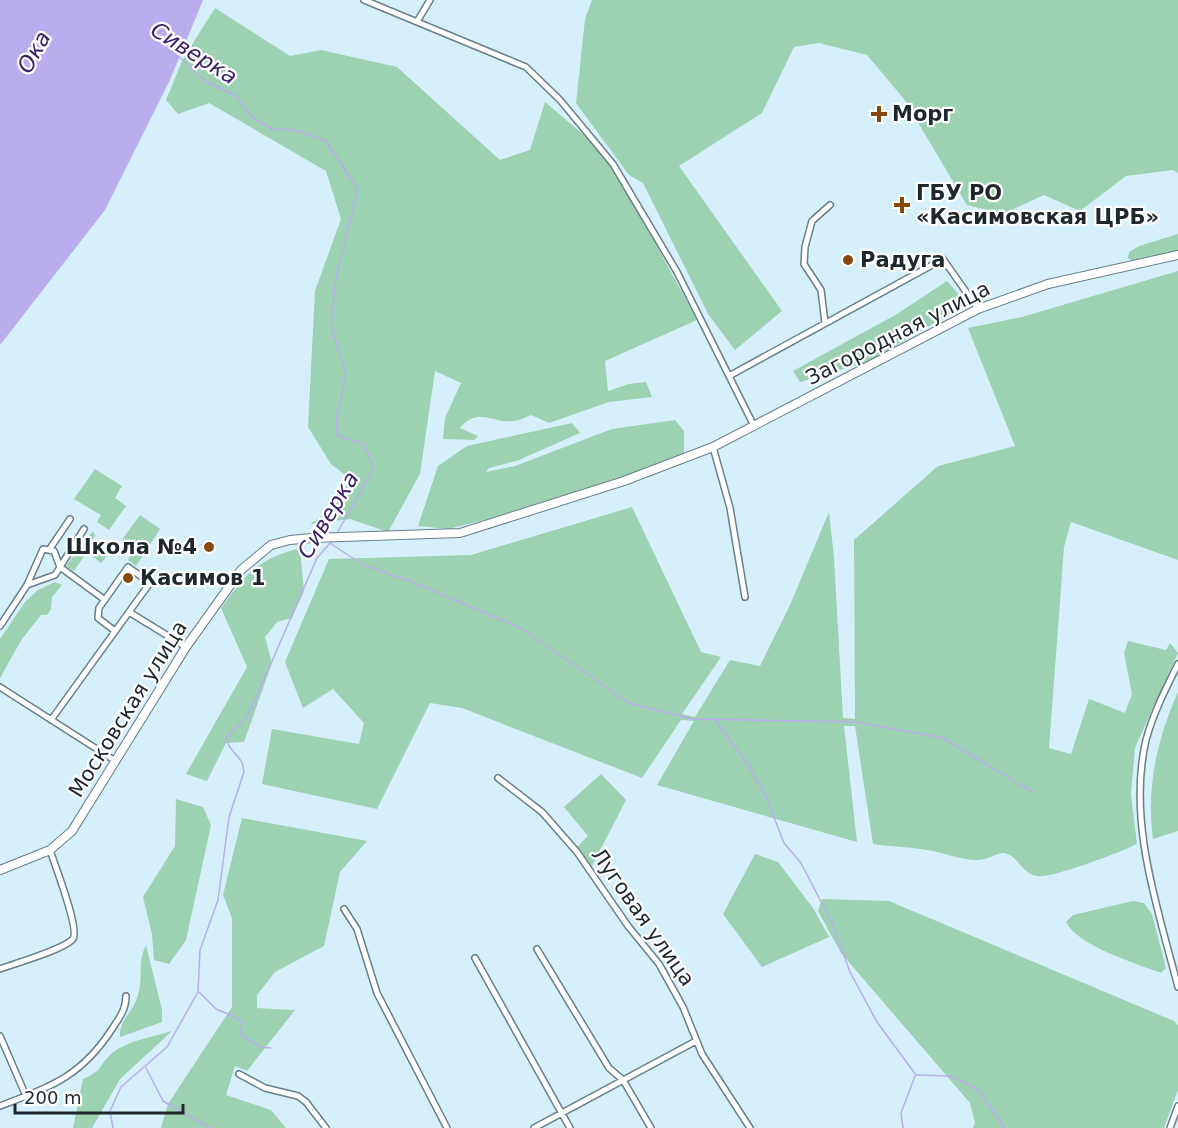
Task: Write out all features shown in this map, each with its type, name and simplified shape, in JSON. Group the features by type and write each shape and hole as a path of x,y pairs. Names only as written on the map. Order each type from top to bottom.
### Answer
{"main road":[{"name":"Загородная улица","path":"271,545 312,538 460,533 624,481 713,447 978,309 1048,284 1178,255"},
{"name":"Московская улица","path":"0,870 50,850 72,831 86,812 114,760 186,647 241,570 271,545"}],"street":[{"path":"364,0 418,20 526,66 560,100 613,164 676,272 754,426"},
{"path":"418,20 430,0"},
{"path":"825,323 821,290 804,264 805,247 812,221 830,205"},
{"path":"729,376 943,259 978,309"},
{"path":"713,447 730,508 745,597"},
{"path":"49,550 70,519"},
{"path":"27,585 55,575 84,529"},
{"path":"0,626 27,585 43,549 54,551 60,567 105,600"},
{"path":"51,720 150,583 128,567 99,608 98,618 115,631"},
{"path":"129,612 186,647"},
{"path":"1178,664 1147,738 1140,783 1146,851 1178,987"},
{"path":"0,687 114,760"},
{"name":"Луговая улица","path":"498,778 542,812 577,852 628,926 659,964 683,1007 696,1041 750,1128"},
{"path":"0,969 41,955 72,940 75,935 73,920 50,850"},
{"path":"344,909 357,929 382,1004 447,1128"},
{"path":"537,949 609,1068 623,1080 651,1128"},
{"path":"475,957 570,1128"},
{"path":"0,1106 59,1083 92,1059 126,1007 126,996"},
{"path":"0,1036 26,1096"},
{"path":"534,1128 696,1041"},
{"path":"239,1074 265,1088 298,1096 306,1102 326,1128"},
{"path":"1170,1128 1178,1106"}],"green space":[{"path":"592,0 1178,0 1178,173 1173,170 1126,176 1080,211 1044,195 1003,214 967,205 904,99 867,55 819,43 794,47 762,113 679,166 782,311 735,350 708,314 643,183 629,175 576,103 585,19"},
{"path":"215,8 290,56 321,50 397,67 500,160 530,150 545,102 585,136 615,169 697,320 605,361 608,391 629,384 646,382 652,397 609,402 549,423 531,415 513,421 486,417 473,418 460,428 478,436 474,440 443,439 445,418 461,383 435,371 420,474 388,532 350,519 310,524 333,509 350,479 331,464 308,427 315,291 341,219 326,171 209,103 178,114 166,100 183,59"},
{"path":"1178,234 1178,252 1132,261 1128,258 1129,252 1139,246"},
{"path":"1178,271 1178,560 1071,522 1064,547 1049,748 1071,754 1089,699 1125,713 1132,694 1124,653 1128,641 1166,650 1170,643 1178,653 1135,748 1131,794 1137,844 1071,869 1037,876 1027,872 1013,857 1004,853 974,860 926,850 873,844 855,726 844,726 857,842 657,785 694,721 681,720 642,778 462,708 430,703 377,809 262,784 272,729 359,744 364,723 333,689 303,708 285,662 329,559 471,555 632,507 701,652 721,657 682,714 695,717 730,660 760,666 790,605 829,512 834,558 843,718 855,719 854,540 938,466 1015,446 968,328 1022,317"},
{"path":"947,281 967,304 867,362 800,382 793,371 897,314"},
{"path":"675,420 684,431 684,453 668,461 517,512 448,529 418,526 438,466 467,446 572,423 580,433 519,460 489,468 486,472 515,466 612,429"},
{"path":"95,469 122,486 115,498 126,506 109,530 97,522 101,515 74,499"},
{"path":"140,515 160,529 136,566 128,560 133,549 121,541"},
{"path":"93,531 95,536 90,543 107,556 101,563 87,552 74,571 66,566"},
{"path":"300,548 304,591 292,618 277,622 265,637 272,663 244,742 226,743 207,781 186,774 247,667 221,608 254,569 273,558"},
{"path":"55,582 62,585 52,597 51,609 47,615 41,615 22,639 0,678 0,639 25,602 38,590"},
{"path":"1178,692 1178,831 1153,839 1151,801 1155,764 1164,727"},
{"path":"601,774 626,800 592,866 577,847 588,836 564,807"},
{"path":"176,799 203,807 211,825 186,940 169,964 154,960 152,934 143,897 175,846"},
{"path":"242,818 367,841 340,872 324,946 275,972 257,995 257,1008 295,1010 247,1071 235,1066 226,1095 271,1110 286,1128 161,1128 168,1104 232,1007 232,918 223,895"},
{"path":"755,854 778,862 813,908 829,937 762,967 723,914"},
{"path":"822,899 889,901 1174,1021 1178,1025 1178,1090 1164,1128 973,1128 975,1123 970,1103 841,953 818,911"},
{"path":"1133,901 1144,903 1152,914 1166,968 1161,973 1094,946 1072,931 1066,922 1073,915"},
{"path":"146,945 162,1010 162,1022 120,1037 124,1021 139,992 143,951"},
{"path":"172,1031 120,1079 92,1128 73,1128 83,1079 98,1071 110,1055 123,1046"}],"water":[{"name":"Ока","path":"0,0 203,0 170,80 105,210 0,345"}],"waterway":[{"name":"Сиверка","path":"178,56 207,82 235,95 252,117 272,129 296,130 326,141 358,189 336,278 331,325 346,374 337,417 336,435 364,444 374,468 337,533"},
{"name":"Сиверка","path":"113,1128 110,1111 121,1087 167,1047 198,992 200,950 218,900 229,817 244,772 242,762 229,746 226,738 248,716 317,558 331,542"},
{"path":"330,543 363,565 410,581 521,628 629,703 692,719 856,722 943,738 1033,792"},
{"path":"715,720 749,766 766,797 784,843 801,863 832,923 850,972 877,1022 916,1075"},
{"path":"199,992 216,1009 235,1017 242,1023 240,1035 261,1047 271,1048"},
{"path":"146,1068 163,1101 210,1128"},
{"path":"917,1075 950,1076 977,1089 1005,1128"},
{"path":"903,1128 901,1113 915,1076"}],"place":[{"name":"Морг","path":"879,114"},
{"name":"ГБУ РО «Касимовская ЦРБ»","path":"902,205"},
{"name":"Радуга","path":"848,260"},
{"name":"Школа №4","path":"209,547"},
{"name":"Касимов 1","path":"128,578"}]}
